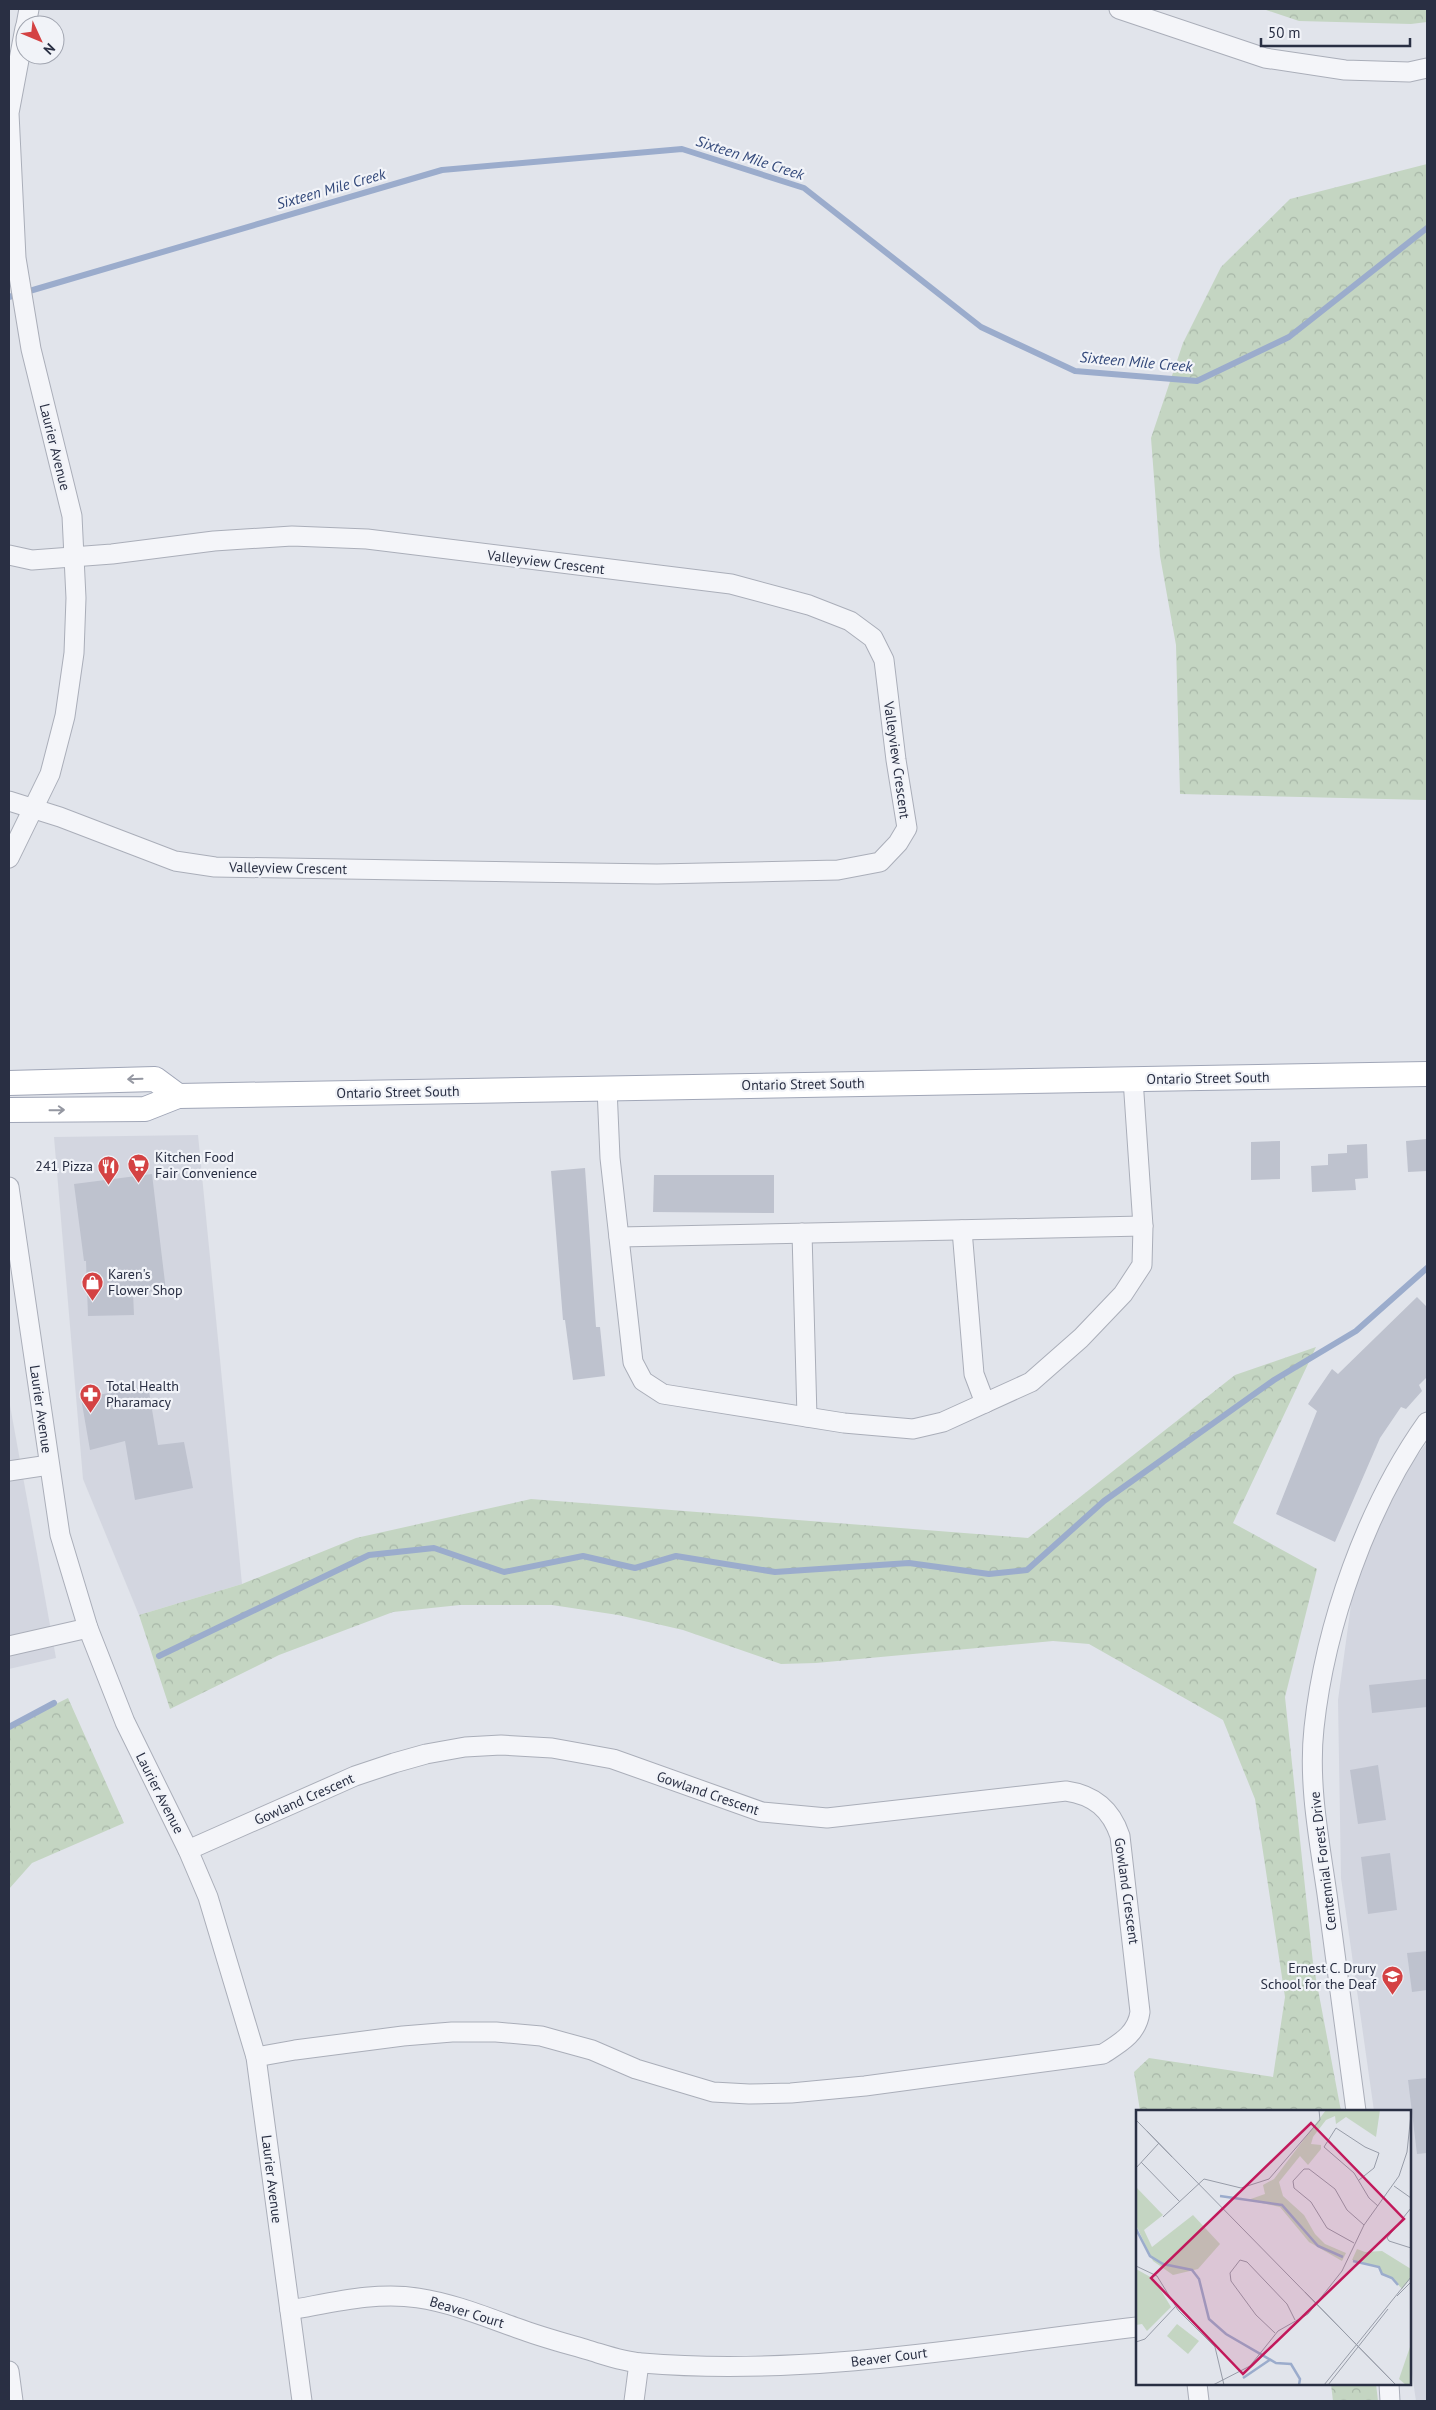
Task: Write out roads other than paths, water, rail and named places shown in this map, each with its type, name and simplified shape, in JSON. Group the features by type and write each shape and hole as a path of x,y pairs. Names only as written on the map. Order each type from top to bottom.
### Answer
{"main road":[{"name":"Ontario Street South","path":"9,1110 145,1108 178,1096 1427,1074"},
{"path":"9,1083 155,1078 178,1096"}],"street":[{"path":"1119,9 1265,58 1345,70 1409,72 1427,68"},
{"name":"Laurier Avenue","path":"9,858 50,774 64,716 74,652 75,557 72,516 31,349 16,258 9,114 18,65"},
{"name":"Valleyview Crescent","path":"9,555 32,560 75,557 214,540 292,536 367,539 731,584 809,605 850,621 873,638 884,660 896,760 907,828 898,843 880,862 838,870 657,874 225,867 175,861 35,808 9,801"},
{"path":"607,1088 610,1158 632,1362 643,1381 663,1394 807,1417 913,1429 943,1422 1031,1382 1081,1338 1123,1294 1142,1265 1143,1226 1133,1079"},
{"name":"Laurier Avenue","path":"9,1187 60,1536 88,1628 125,1722 188,1850 208,1897 256,2057 302,2401"},
{"path":"619,1237 1143,1226"},
{"path":"962,1230 974,1374 985,1403"},
{"path":"802,1233 807,1417"},
{"name":"Centennial Forest Drive","path":"1356,2110 1314,1800 1314,1729 1334,1623 1364,1541 1402,1458 1427,1422"},
{"path":"9,1471 49,1465"},
{"path":"9,1646 88,1628"},
{"name":"Gowland Crescent","path":"188,1850 356,1776 394,1762 434,1752 501,1745 552,1748 613,1759 762,1812 827,1818 1066,1791 1082,1793 1097,1801 1115,1821 1120,1836 1140,2012 1134,2031 1122,2042 1103,2054 865,2086 791,2093 750,2094 712,2092 636,2069 592,2050 541,2036 496,2032 452,2032 404,2036 256,2057"},
{"name":"Beaver Court","path":"290,2310 368,2297 392,2295 419,2298 473,2312 537,2335 608,2356 639,2363 726,2368 826,2364 1136,2327"},
{"path":"634,2401 639,2363"},
{"path":"9,2371 13,2401"},
{"path":"1197,2385 1199,2401"},
{"path":"1389,2385 1390,2401"}],"waterway":[{"name":"Sixteen Mile Creek","path":"9,297 442,170 682,149 804,188 981,327 1075,371 1197,381 1289,337 1427,228"},
{"path":"159,1656 369,1555 434,1548 504,1572 583,1556 635,1568 676,1556 775,1572 909,1563 989,1574 1027,1570 1104,1501 1274,1380 1356,1331 1427,1268"},
{"path":"9,1727 54,1703"}],"place":[{"name":"Kitchen Food Fair Convenience","path":"139,1184"},
{"name":"241 Pizza","path":"109,1185"},
{"name":"Karen's Flower Shop","path":"92,1301"},
{"name":"Total Health Pharamacy","path":"90,1413"},
{"name":"Ernest C. Drury School for the Deaf","path":"1392,1995"}]}
